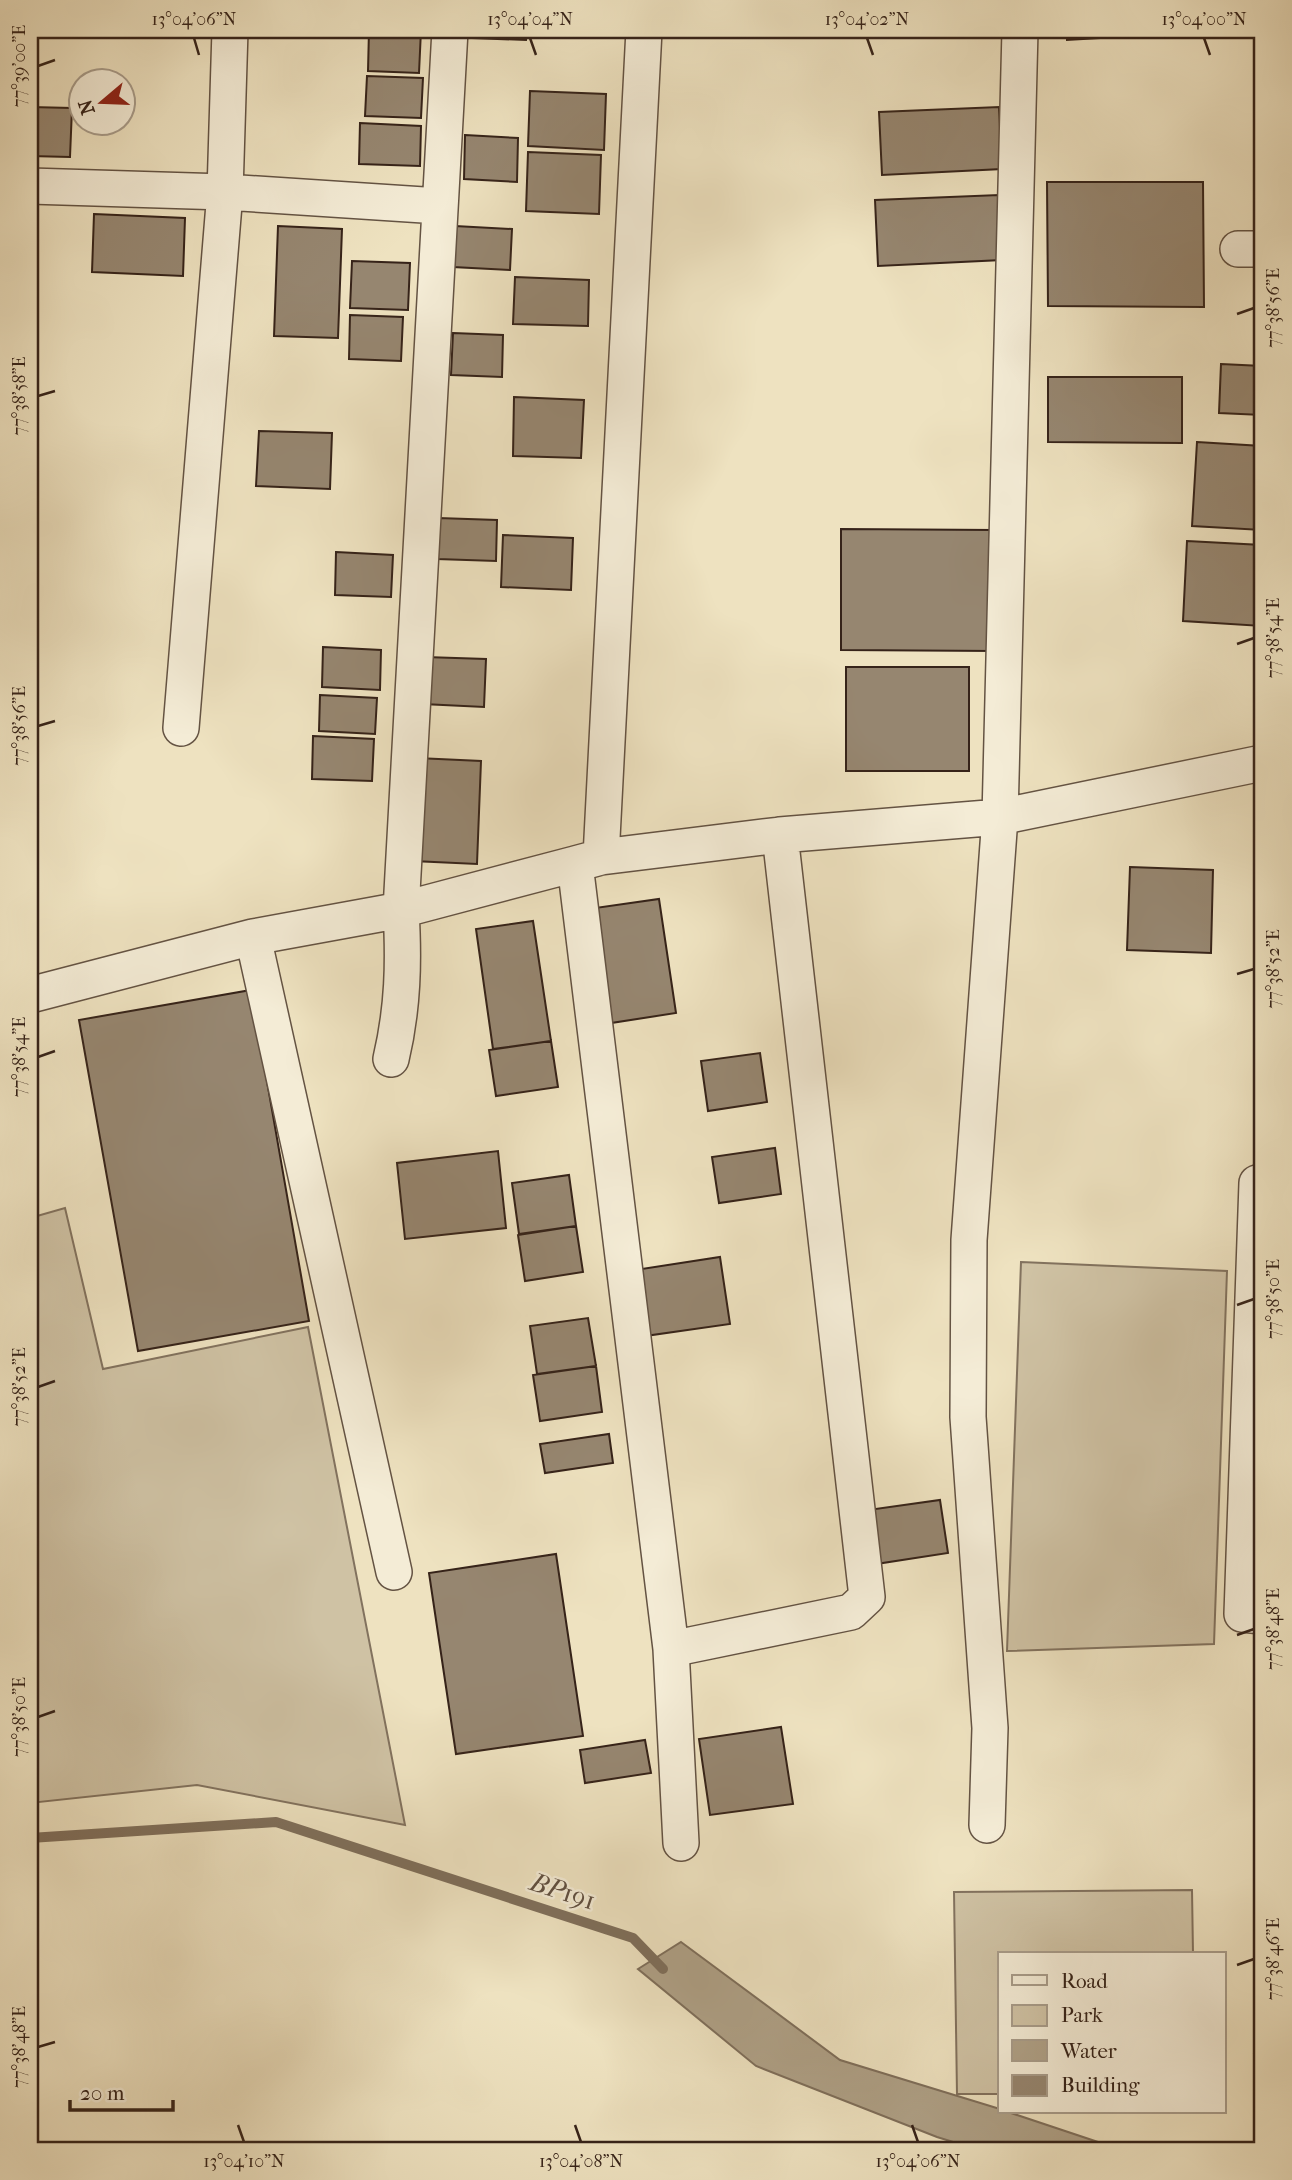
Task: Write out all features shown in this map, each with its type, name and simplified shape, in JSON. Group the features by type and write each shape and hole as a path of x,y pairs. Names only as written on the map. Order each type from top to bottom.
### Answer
{"street":[{"path":"181,728 225,192 230,30"},
{"path":"391,1059 401,1017 405,970 401,910 450,30"},
{"path":"644,30 588,860 671,1649 681,1843"},
{"path":"987,1825 990,1728 968,1417 969,1254 1000,817 1020,30"},
{"path":"30,186 225,192 439,206"},
{"path":"30,995 253,937 401,910 588,860 780,835 1000,817 1262,763"},
{"path":"671,1649 851,1612 867,1597 780,835"},
{"path":"253,937 394,1572"},
{"path":"1262,1184 1258,1184 1242,1614 1262,1616"}],"green space":[{"path":"65,1208 103,1369 308,1327 405,1825 197,1785 30,1803 30,1218"},
{"path":"1021,1262 1227,1271 1214,1644 1007,1651"},
{"path":"1192,1890 1193,1952 998,1952 998,2094 957,2094 954,1892"}],"water":[{"path":"681,1942 840,2060 998,2108 998,2114 1014,2114 1122,2150 979,2150 937,2137 756,2066 638,1969"}],"building":[{"path":"369,30 421,30 419,73 368,71"},
{"path":"473,30 527,30 526,40 473,38"},
{"path":"1067,30 1220,30 1220,31 1067,40"},
{"path":"367,76 423,78 421,118 365,116"},
{"path":"530,91 606,94 604,150 528,146"},
{"path":"30,107 66,108 66,136 71,136 70,157 30,156"},
{"path":"999,107 1002,169 882,175 879,112"},
{"path":"360,123 421,126 420,166 359,164"},
{"path":"465,135 518,138 517,182 464,179"},
{"path":"528,152 601,155 599,214 526,211"},
{"path":"1047,182 1203,182 1204,307 1048,306"},
{"path":"999,195 1002,260 878,266 875,200"},
{"path":"94,214 185,218 183,276 92,272"},
{"path":"278,226 342,229 338,338 274,336"},
{"path":"455,226 512,229 510,270 453,267"},
{"path":"352,261 410,263 408,310 350,308"},
{"path":"515,277 589,280 588,326 513,324"},
{"path":"350,315 403,317 401,361 349,359"},
{"path":"453,333 503,335 502,377 451,375"},
{"path":"1221,364 1262,366 1262,415 1219,413"},
{"path":"1048,377 1182,377 1182,443 1048,442"},
{"path":"514,397 584,400 581,458 513,456"},
{"path":"259,431 332,433 330,489 256,486"},
{"path":"1197,442 1262,446 1262,530 1192,526"},
{"path":"438,518 497,520 496,561 437,559"},
{"path":"841,529 995,530 995,651 841,650"},
{"path":"503,535 573,538 571,590 501,587"},
{"path":"1187,541 1262,545 1262,626 1183,621"},
{"path":"336,552 393,555 391,597 335,595"},
{"path":"30,577 32,577 30,630"},
{"path":"323,647 381,650 380,690 322,687"},
{"path":"425,657 486,659 484,707 423,704"},
{"path":"846,667 969,667 969,771 846,771"},
{"path":"320,695 377,698 375,734 319,731"},
{"path":"313,736 374,739 372,781 312,779"},
{"path":"417,758 481,761 477,864 413,861"},
{"path":"1130,867 1213,870 1211,953 1127,950"},
{"path":"659,899 676,1013 611,1023 595,908"},
{"path":"533,921 551,1041 493,1049 476,929"},
{"path":"251,990 309,1321 138,1351 79,1020"},
{"path":"551,1041 558,1087 496,1096 489,1050"},
{"path":"760,1053 767,1102 708,1111 701,1061"},
{"path":"775,1148 781,1194 719,1203 712,1157"},
{"path":"498,1151 506,1228 405,1239 397,1163"},
{"path":"569,1175 576,1226 519,1234 512,1183"},
{"path":"576,1226 583,1272 525,1281 518,1235"},
{"path":"720,1257 730,1324 645,1336 635,1270"},
{"path":"588,1318 596,1366 537,1374 530,1326"},
{"path":"596,1366 602,1412 540,1421 533,1375"},
{"path":"609,1434 613,1463 545,1473 540,1444"},
{"path":"940,1500 948,1553 876,1564 868,1510"},
{"path":"1262,1517 1262,1596 1256,1595"},
{"path":"556,1554 583,1736 456,1754 429,1573"},
{"path":"781,1727 793,1804 710,1815 699,1739"},
{"path":"645,1740 651,1773 585,1783 580,1750"},
{"path":"1262,1938 1262,2054 1254,2053"}],"waterway":[{"name":"BP191","path":"30,1838 276,1822 633,1938 663,1969"}]}
